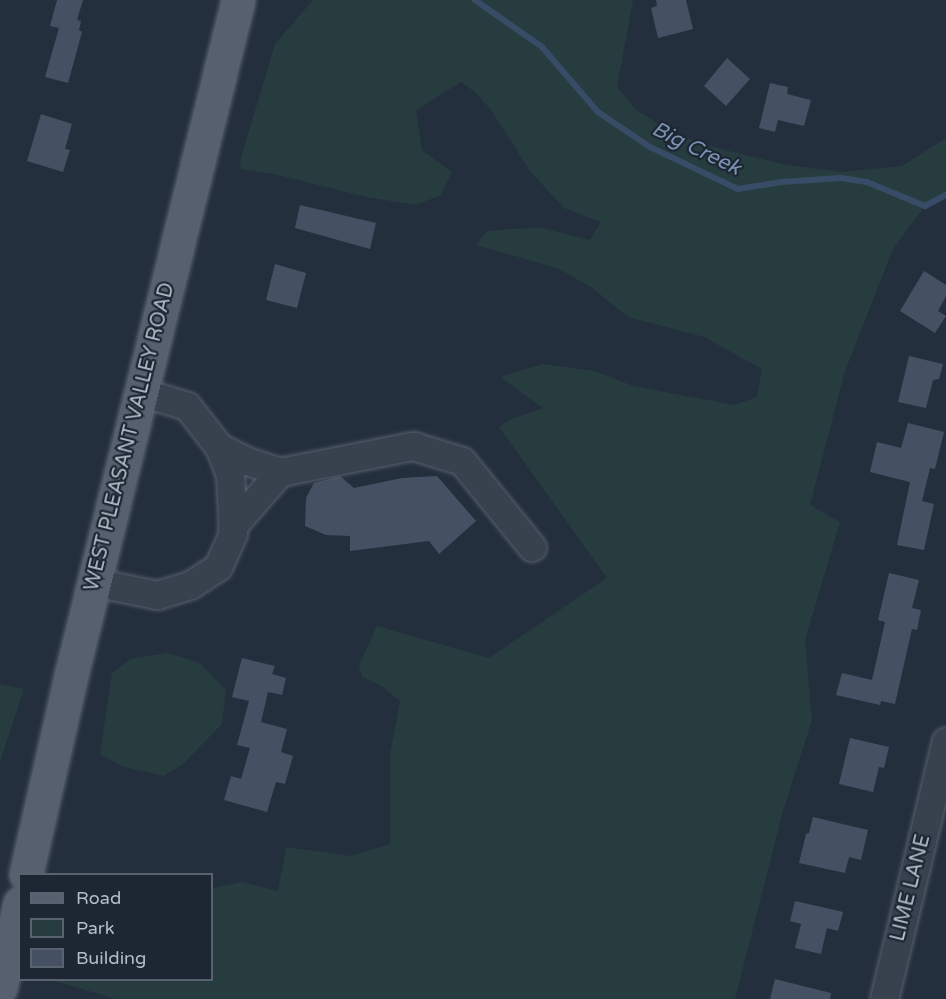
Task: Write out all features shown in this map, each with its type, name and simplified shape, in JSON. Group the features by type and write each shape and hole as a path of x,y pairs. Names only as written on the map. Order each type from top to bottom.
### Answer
{"main road":[{"name":"WEST PLEASANT VALLEY ROAD","path":"26,873 94,582 238,0"},
{"path":"0,988 18,912"}],"street":[{"path":"94,582 157,595 190,585 218,567 233,534 230,475 219,447 186,406 142,392"},
{"path":"219,447 247,461 280,472 413,446 462,461 532,547"},
{"path":"232,527 280,472"},
{"name":"LIME LANE","path":"884,999 946,741"},
{"path":"0,998 5,999"}],"green space":[{"path":"313,0 633,0 617,87 635,109 672,133 713,147 787,165 841,172 902,166 946,138 946,195 925,206 893,249 845,371 810,505 840,522 805,640 812,720 783,811 735,999 116,999 54,981 213,981 213,888 242,882 278,891 286,847 350,856 390,844 390,754 400,701 380,685 362,677 359,665 377,626 489,658 607,578 499,427 509,420 543,408 500,377 543,364 595,371 633,386 734,405 757,397 762,369 704,337 628,317 591,287 557,268 476,245 487,231 510,229 542,228 590,240 601,222 564,208 530,171 491,110 476,93 461,82 416,110 422,150 452,172 441,195 416,205 366,197 274,174 241,169 240,161 275,44"},
{"path":"168,653 200,663 226,690 222,724 183,764 164,776 124,767 100,754 112,673 130,659"},
{"path":"0,684 24,689 0,762"}],"building":[{"path":"57,0 83,0 77,20 81,21 79,30 82,32 68,83 45,77 59,28 50,26"},
{"path":"656,0 686,0 693,29 658,38 651,8 657,6"},
{"path":"727,58 750,79 726,106 704,86"},
{"path":"770,83 788,87 787,94 811,100 804,126 778,120 775,132 759,128"},
{"path":"41,114 72,124 65,149 70,150 63,172 27,161"},
{"path":"300,205 376,223 370,249 295,228"},
{"path":"275,264 306,273 297,308 266,300"},
{"path":"924,271 946,285 946,296 938,311 946,316 935,333 900,311"},
{"path":"909,356 943,364 939,379 933,380 926,408 898,402"},
{"path":"908,423 944,432 935,469 930,468 922,501 934,504 924,550 897,545 910,482 870,472 877,442 901,448"},
{"path":"340,476 354,488 402,478 437,476 476,521 439,554 429,541 350,551 350,536 326,535 305,526 306,498 314,483"},
{"path":"889,573 919,580 912,608 921,610 917,630 912,629 895,704 881,701 880,705 836,695 842,673 872,680 885,622 878,620"},
{"path":"242,658 275,666 272,674 286,678 282,695 268,692 261,722 287,729 281,752 293,756 285,784 276,782 267,812 224,800 231,776 241,779 250,748 237,745 249,701 232,697"},
{"path":"850,738 889,747 884,768 879,767 873,792 839,784"},
{"path":"813,817 868,830 861,860 849,857 845,873 799,863"},
{"path":"795,901 843,912 838,931 827,928 821,954 795,948 801,924 790,921"},
{"path":"775,979 831,993 830,999 770,999"}],"waterway":[{"name":"Big Creek","path":"475,0 542,47 598,112 650,147 738,189 781,182 841,178 867,182 925,206 946,195"}]}
